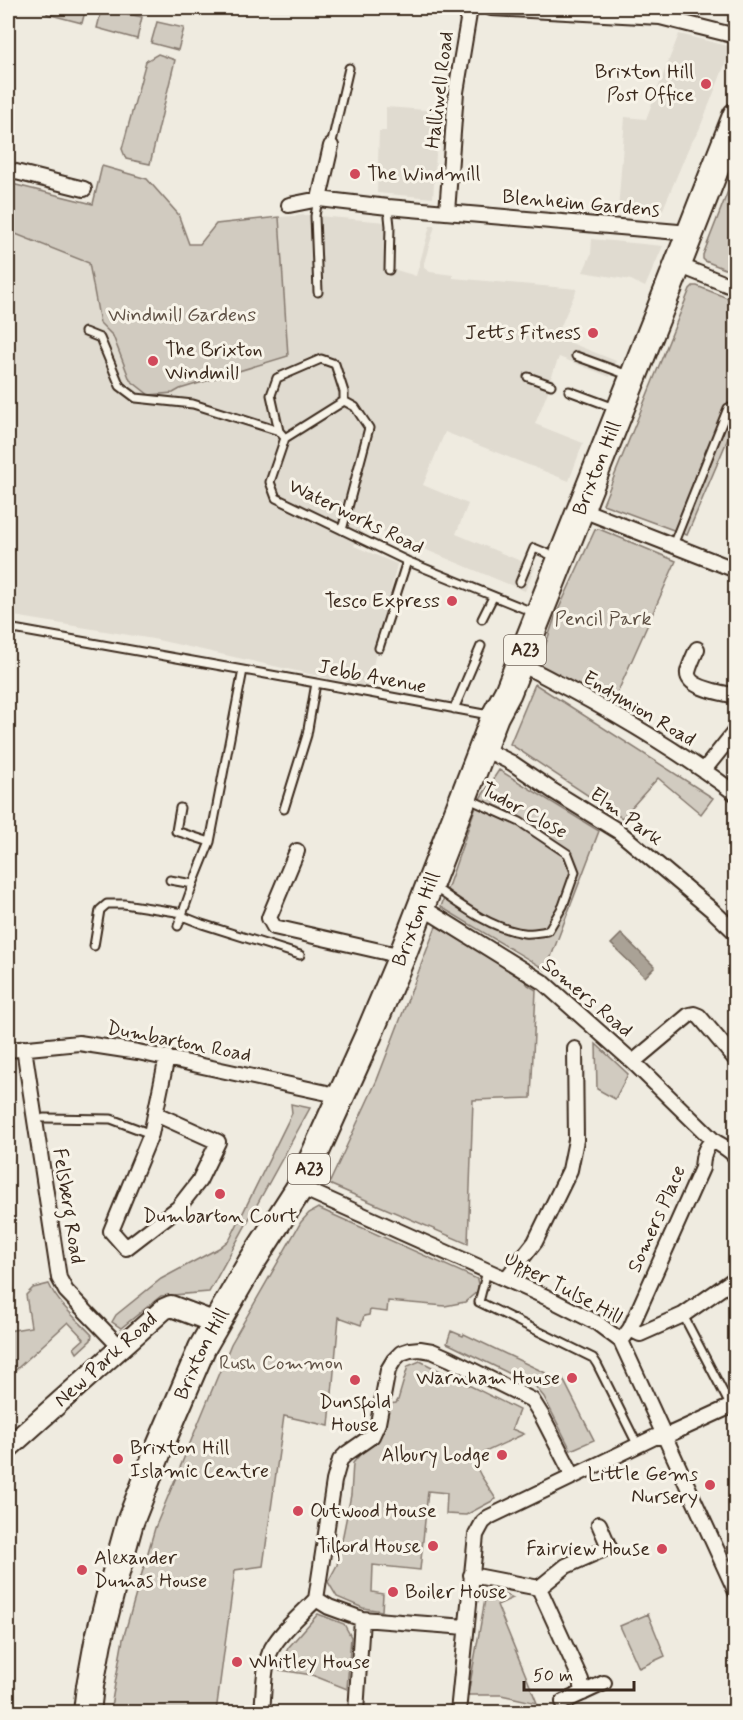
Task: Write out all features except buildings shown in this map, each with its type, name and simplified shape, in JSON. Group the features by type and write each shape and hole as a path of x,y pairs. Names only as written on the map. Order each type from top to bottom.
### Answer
{"highway":[{"name":"Brixton Hill","path":"87,1713 98,1642 130,1522 196,1359 251,1263 300,1187 341,1097 402,956 482,748 508,692 690,233 724,155 735,116"}],"street":[{"name":"Halliwell Road","path":"447,212 456,92 470,8"},
{"path":"491,8 660,17 735,36"},
{"path":"319,199 331,146"},
{"path":"8,170 84,189"},
{"name":"Blenheim Gardens","path":"289,205 319,199 690,233"},
{"path":"678,265 735,288"},
{"path":"580,509 735,570"},
{"path":"697,649 688,673 689,680 695,685 735,696"},
{"name":"Endymion Road","path":"519,663 609,711 704,770 735,794"},
{"path":"704,770 735,730"},
{"name":"Elm Park","path":"482,748 512,763 618,831 712,910 735,933"},
{"path":"297,851 269,918 274,927 402,956"},
{"name":"Somers Road","path":"425,895 544,983 633,1062 714,1140"},
{"path":"633,1062 689,1015 694,1014 699,1016 735,1060"},
{"name":"Dumbarton Road","path":"8,1050 80,1043 166,1057 341,1097"},
{"name":"Felsberg Road","path":"24,1048 59,1278 66,1291 120,1347"},
{"path":"506,1280 535,1242 570,1170 576,1140 575,1049"},
{"path":"156,1114 218,1142 199,1181 178,1208 126,1248 111,1231 151,1134 166,1057"},
{"path":"714,1140 721,1147 734,1153"},
{"name":"Somers Place","path":"621,1341 630,1329 702,1168 703,1154 714,1140"},
{"name":"Upper Tulse Hill","path":"300,1187 546,1297 597,1323 621,1341 734,1583"},
{"path":"630,1329 640,1334 683,1315 735,1278"},
{"name":"New Park Road","path":"8,1448 158,1313 171,1306 216,1323"},
{"path":"262,1713 266,1672 272,1649 316,1599 334,1481 340,1460 372,1436 378,1423 388,1370 401,1353 420,1349 432,1351 532,1400 573,1476"},
{"path":"458,1713 474,1550 476,1535 483,1522 489,1517 655,1437 666,1436 733,1405"},
{"path":"471,1575 539,1588 566,1566 609,1546 599,1524"},
{"path":"539,1588 581,1680 583,1693"},
{"path":"316,1599 329,1607 362,1619 466,1627"},
{"path":"356,1713 362,1619"},
{"path":"562,1702 604,1683"}],"lane":[{"path":"331,146 350,68"},
{"path":"318,292 315,216 319,199"},
{"path":"388,207 389,270"},
{"path":"85,332 100,338 120,386 136,398 193,405 279,431"},
{"path":"576,356 634,377"},
{"path":"321,359 335,364 344,392 344,401 285,438 279,431 272,395 277,378 321,359"},
{"path":"528,377 551,385"},
{"path":"569,392 620,410"},
{"path":"342,530 369,428 355,407 344,401"},
{"path":"673,545 728,408"},
{"name":"Waterworks Road","path":"285,438 270,483 276,498 406,561 539,615"},
{"path":"520,582 534,548 561,559"},
{"path":"379,648 406,561"},
{"path":"482,619 493,597"},
{"name":"Jebb Avenue","path":"8,628 495,717"},
{"path":"454,709 481,646"},
{"path":"178,926 210,842 243,670"},
{"path":"284,809 307,735 316,683"},
{"name":"Tudor Close","path":"425,895 474,913 501,928 526,933 548,931 563,906 575,872 568,854 520,822 464,797"},
{"path":"180,808 176,831 210,842"},
{"path":"170,880 193,884"},
{"path":"94,946 100,910 107,904 124,904 182,914 202,924 300,955"},
{"path":"44,1118 111,1119 151,1134"},
{"path":"487,1271 479,1302 593,1358 638,1446"},
{"path":"683,1315 733,1405"}],"shaded area":[{"path":"698,8 735,8 735,19 697,10"},
{"path":"679,34 732,47 699,130 691,142 661,214 657,216 618,211 625,117 646,119"},
{"path":"386,107 439,111 433,198 377,193 379,131 386,131"},
{"path":"307,215 386,222 386,225 394,226 393,269 416,276 430,226 435,226 424,263 424,268 430,272 453,275 453,278 577,289 556,337 616,361 610,377 559,357 535,424 583,443 569,481 445,432 423,485 468,504 456,534 535,567 525,591 364,524 354,546 397,564 368,687 153,639 8,615 8,231 89,263 100,323 113,336 130,380 173,393 288,356 279,217"},
{"path":"592,239 663,246 645,287 631,280 583,272 591,254"},
{"path":"621,934 655,967 645,977 611,944"}],"green space":[{"path":"48,8 86,8 82,23 47,14"},
{"path":"102,8 142,17 137,39 97,28"},
{"path":"157,22 184,28 178,50 151,43"},
{"path":"158,54 175,60 150,164 126,159 122,149 146,61"},
{"name":"Windmill Gardens","path":"102,166 147,179 178,214 189,244 200,244 216,224 279,217 288,356 173,393 149,395 130,380 113,336 100,323 89,263 8,231 8,183 93,204"},
{"path":"735,173 736,273 703,259"},
{"path":"693,286 735,301 735,422 687,535 603,504"},
{"name":"Pencil Park","path":"599,529 676,561 612,705 538,667 555,617 595,530"},
{"path":"535,684 713,798 701,814 658,778 622,818 510,744"},
{"path":"499,770 599,831 546,970 441,907 477,803"},
{"path":"436,926 480,951 536,990 531,1098 473,1100 468,1244 329,1184 377,1080"},
{"path":"596,1044 628,1074 615,1099 597,1089"},
{"path":"291,1104 310,1108 209,1292 161,1296 121,1328 112,1322 116,1315 161,1279 219,1248 230,1239 292,1113"},
{"name":"Rush Common","path":"318,1208 477,1279 479,1290 465,1302 445,1306 388,1301 387,1312 370,1310 369,1315 364,1316 361,1325 339,1317 329,1426 284,1416 263,1566 235,1570 216,1712 110,1712 123,1639 155,1528 231,1344 301,1222 309,1213"},
{"path":"49,1284 63,1305 92,1335 91,1340 77,1353 74,1348 84,1339 68,1322 8,1377 8,1331 31,1327 26,1295 33,1288"},
{"path":"451,1331 463,1336 464,1334 554,1377 563,1379 594,1440 571,1450 544,1397 535,1386 447,1343"},
{"path":"420,1361 519,1410 512,1429 524,1434 472,1458 496,1499 466,1515 446,1514 447,1493 428,1491 420,1570 373,1565 372,1592 383,1594 382,1611 363,1608 337,1597 328,1582 337,1565 351,1495 353,1463 381,1435 388,1404 396,1403 398,1400 408,1366"},
{"path":"494,1588 513,1598 497,1605 537,1703 501,1695 468,1695 486,1594"},
{"path":"318,1614 344,1624 351,1637 347,1689 312,1675 279,1670 288,1648"},
{"path":"648,1614 665,1656 639,1668 620,1626"}],"place":[{"name":"Brixton Hill Post Office","path":"706,84"},
{"name":"The Windmill","path":"355,174"},
{"name":"Jetts Fitness","path":"593,333"},
{"name":"The Brixton Windmill","path":"153,361"},
{"name":"Tesco Express","path":"452,601"},
{"name":"Dumbarton Court","path":"220,1194"},
{"name":"Warnham House","path":"572,1378"},
{"name":"Dunsfold House","path":"355,1380"},
{"name":"Albury Lodge","path":"502,1455"},
{"name":"Brixton Hill Islamic Centre","path":"118,1459"},
{"name":"Little Gems Nursery","path":"710,1485"},
{"name":"Outwood House","path":"298,1511"},
{"name":"Tilford House","path":"433,1546"},
{"name":"Fairview House","path":"662,1549"},
{"name":"Alexander Dumas House","path":"82,1570"},
{"name":"Boiler House","path":"393,1592"},
{"name":"Whitley House","path":"237,1662"}]}
